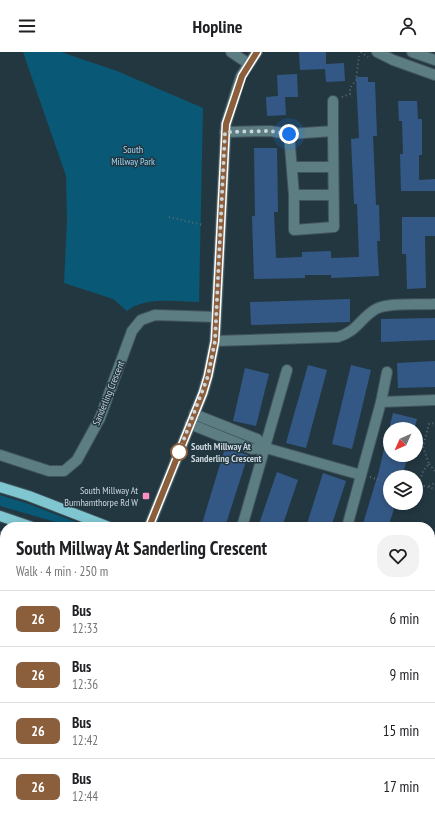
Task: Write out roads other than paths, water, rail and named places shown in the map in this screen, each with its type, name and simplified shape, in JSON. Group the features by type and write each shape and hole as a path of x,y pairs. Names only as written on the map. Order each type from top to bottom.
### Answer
{"main road":[{"path":"0,487 42,501 96,522"},
{"path":"0,516 17,522"}],"street":[{"path":"231,52 249,64"},
{"path":"151,522 208,376 215,341 226,124 235,93 242,76 258,52"},
{"path":"377,52 393,60 435,75"},
{"path":"412,52 435,60"},
{"path":"289,134 294,196 294,230 334,227 333,101"},
{"path":"225,132 270,131 289,134 333,131"},
{"path":"292,167 333,167"},
{"path":"294,196 333,195"},
{"path":"215,341 338,337 350,333 371,312 380,307 435,304"},
{"name":"Sanderling Crescent","path":"0,455 49,471 64,471 77,460 100,418 132,331 141,320 155,315 216,317"},
{"path":"244,522 266,448 287,370"},
{"path":"348,522 388,372"},
{"path":"381,402 435,400"},
{"path":"194,414 256,439 266,448"},
{"path":"190,424 252,449 266,448 361,475"}],"place":[{"name":"South Millway At Sanderling Crescent","path":"179,452"},
{"name":"South Millway At Burnhamthorpe Rd W","path":"146,496"}],"park label":[{"name":"South Millway Park","path":"133,154"}]}
